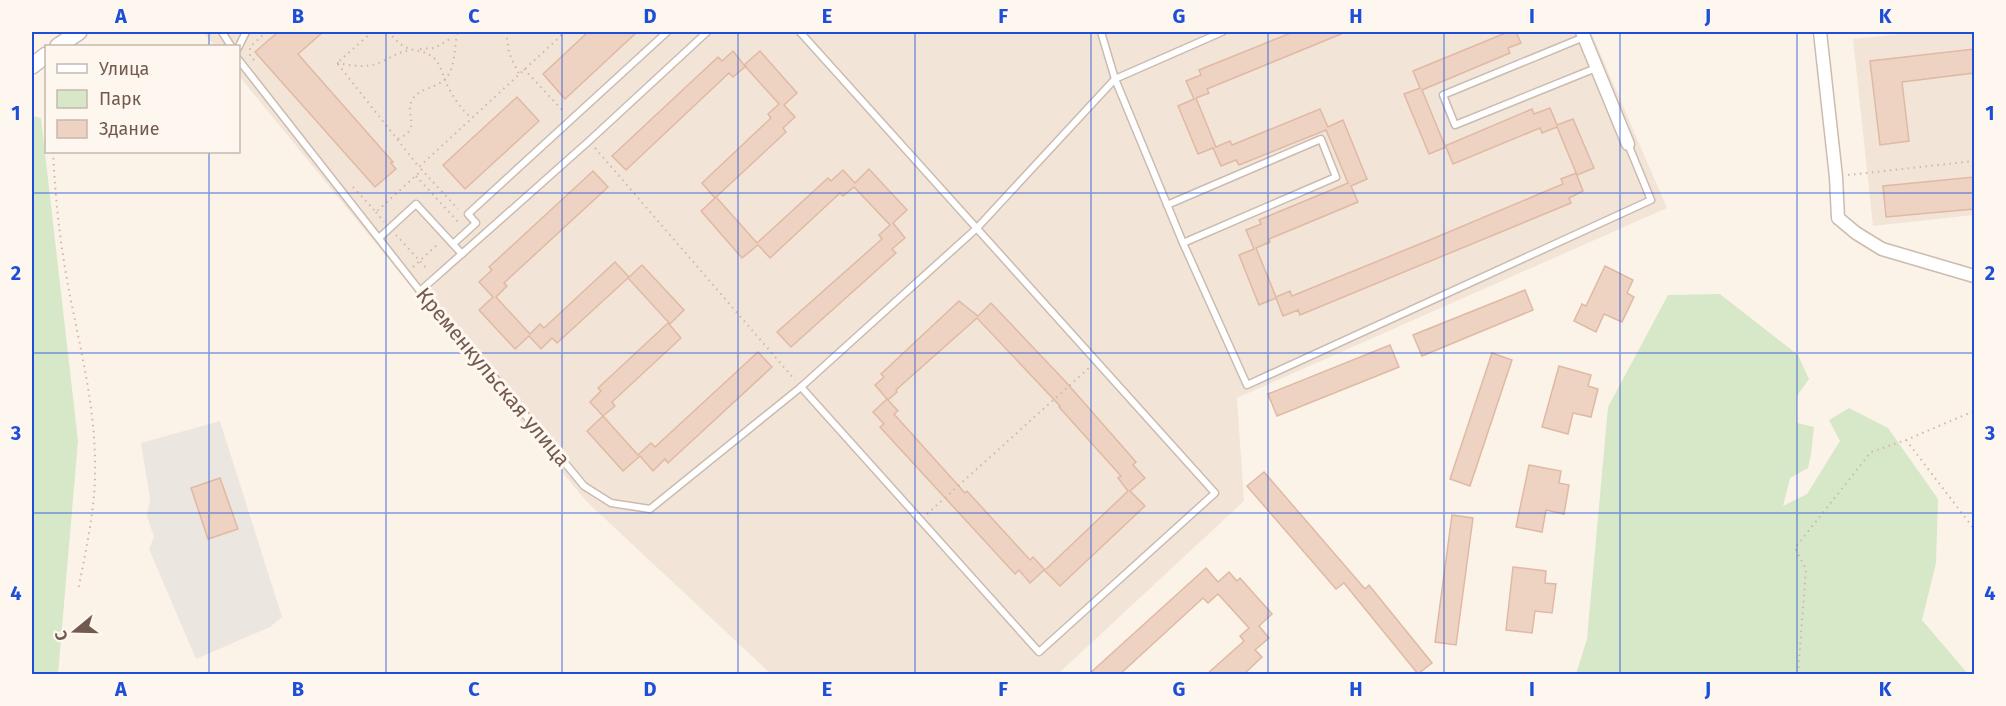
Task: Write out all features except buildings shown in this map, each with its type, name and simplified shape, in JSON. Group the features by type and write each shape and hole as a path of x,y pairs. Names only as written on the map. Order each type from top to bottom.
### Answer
{"street":[{"path":"60,45 79,32"},
{"path":"1820,32 1836,177 1838,218 1856,233 1882,249 1974,276"},
{"path":"1583,34 1628,144"},
{"path":"32,66 45,56"}],"lane":[{"path":"222,32 230,45"},
{"path":"453,244 476,223 468,214 667,32"},
{"path":"420,291 589,141 707,32"},
{"path":"800,32 1215,493 1039,652 801,387"},
{"path":"1101,32 1115,79 1167,205 1247,385 1651,200 1628,144"},
{"path":"1115,79 1222,32"},
{"path":"1583,34 1443,95 1455,125 1596,68"},
{"name":"Кременкульская улица","path":"240,61 420,291 451,325 584,486 611,503 650,509 801,387 977,228 1115,79"},
{"path":"1167,205 1321,139 1336,177 1183,243"},
{"path":"379,238 416,204 462,254"}],"path":[{"path":"258,65 250,56 250,47 266,32"},
{"path":"338,63 372,32"},
{"path":"388,32 400,44 427,52 435,60 459,105 472,118"},
{"path":"451,32 454,39"},
{"path":"398,139 404,136 413,121 410,104 414,96 444,80 452,68 454,39 458,32"},
{"path":"506,32 509,53 519,74"},
{"path":"376,212 472,118 565,32"},
{"path":"338,63 352,66 374,65 402,51 435,48 454,39"},
{"path":"338,63 421,168 460,211 468,214"},
{"path":"524,69 571,119"},
{"path":"589,141 801,387"},
{"path":"53,153 57,214 84,370 94,446 94,507 78,591"},
{"path":"1836,177 1974,161"},
{"path":"352,186 435,278"},
{"path":"920,520 1096,361"},
{"path":"1798,675 1806,569 1795,548 1871,452 1974,411"},
{"path":"1906,440 1974,529"}],"shaded area":[{"path":"202,32 1591,32 1667,208 1237,398 1244,501 1058,674 771,674 586,501 240,77 240,45 214,45"},
{"path":"1919,32 1974,32 1974,215 1873,226 1853,39"},
{"path":"220,421 282,617 270,627 196,659 149,549 154,537 147,516 150,499 141,443"}],"green space":[{"path":"32,116 41,118 78,441 58,674 32,674"},
{"path":"1720,294 1798,355 1809,379 1797,396 1797,423 1814,427 1811,454 1808,468 1790,478 1783,506 1807,494 1840,441 1829,420 1849,408 1888,428 1938,499 1936,563 1922,620 1968,674 1576,674 1587,639 1608,407 1668,295"}]}
